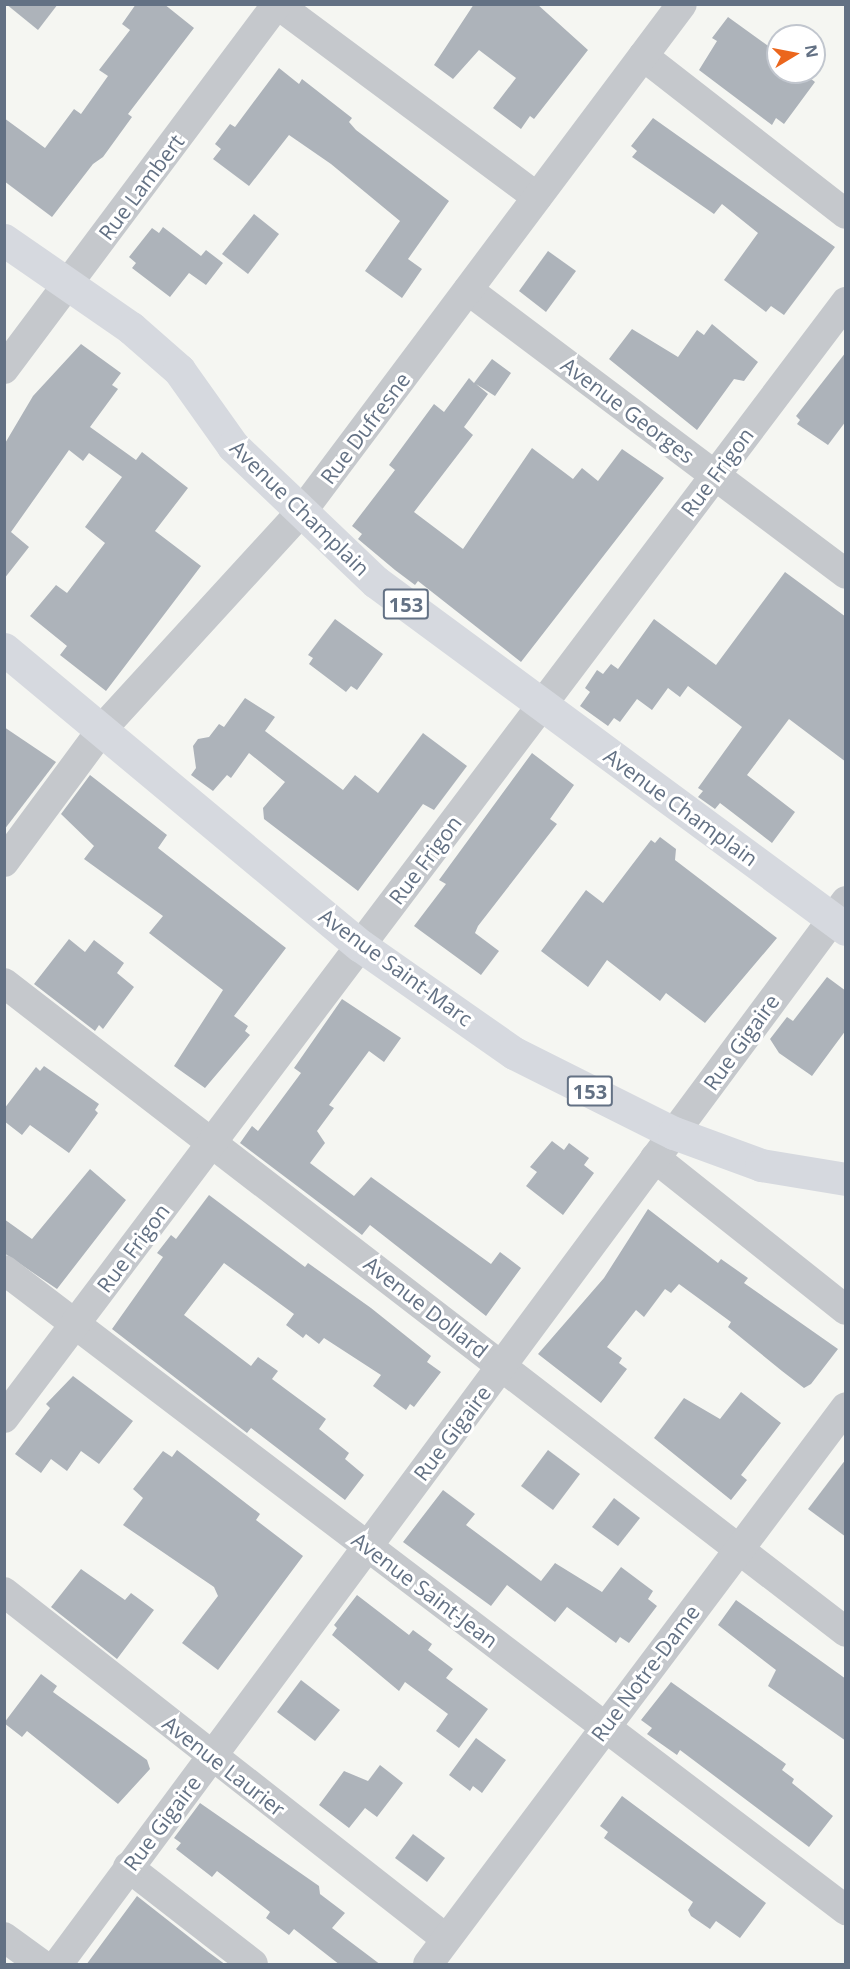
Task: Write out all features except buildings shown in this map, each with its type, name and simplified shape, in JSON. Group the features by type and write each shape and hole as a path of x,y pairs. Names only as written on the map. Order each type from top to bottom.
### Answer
{"main road":[{"name":"Avenue Champlain","path":"4,240 66,287 131,328 179,370 233,446 303,510 376,582 542,705 841,916"},
{"name":"Avenue Saint-Marc","path":"4,649 103,728 361,946 514,1053 665,1145 761,1166 846,1179"}],"street":[{"name":"Rue Dufresne","path":"4,862 103,728 303,510 681,4"},
{"path":"277,5 537,197"},
{"name":"Rue Lambert","path":"4,369 277,5"},
{"path":"643,56 846,214"},
{"name":"Avenue Georges","path":"468,290 846,574"},
{"name":"Rue Frigon","path":"4,1418 846,302"},
{"name":"Rue Gigaire","path":"58,1965 665,1145 841,916"},
{"name":"Avenue Dollard","path":"4,983 846,1632"},
{"name":"Avenue Saint-Marc","path":"665,1145 846,1310"},
{"name":"Avenue Saint-Jean","path":"4,1270 846,1910"},
{"name":"Rue Notre-Dame","path":"428,1965 445,1938 846,1407"},
{"name":"Avenue Laurier","path":"4,1592 445,1938"},
{"path":"128,1868 253,1965"},
{"path":"4,1937 41,1965"}]}
